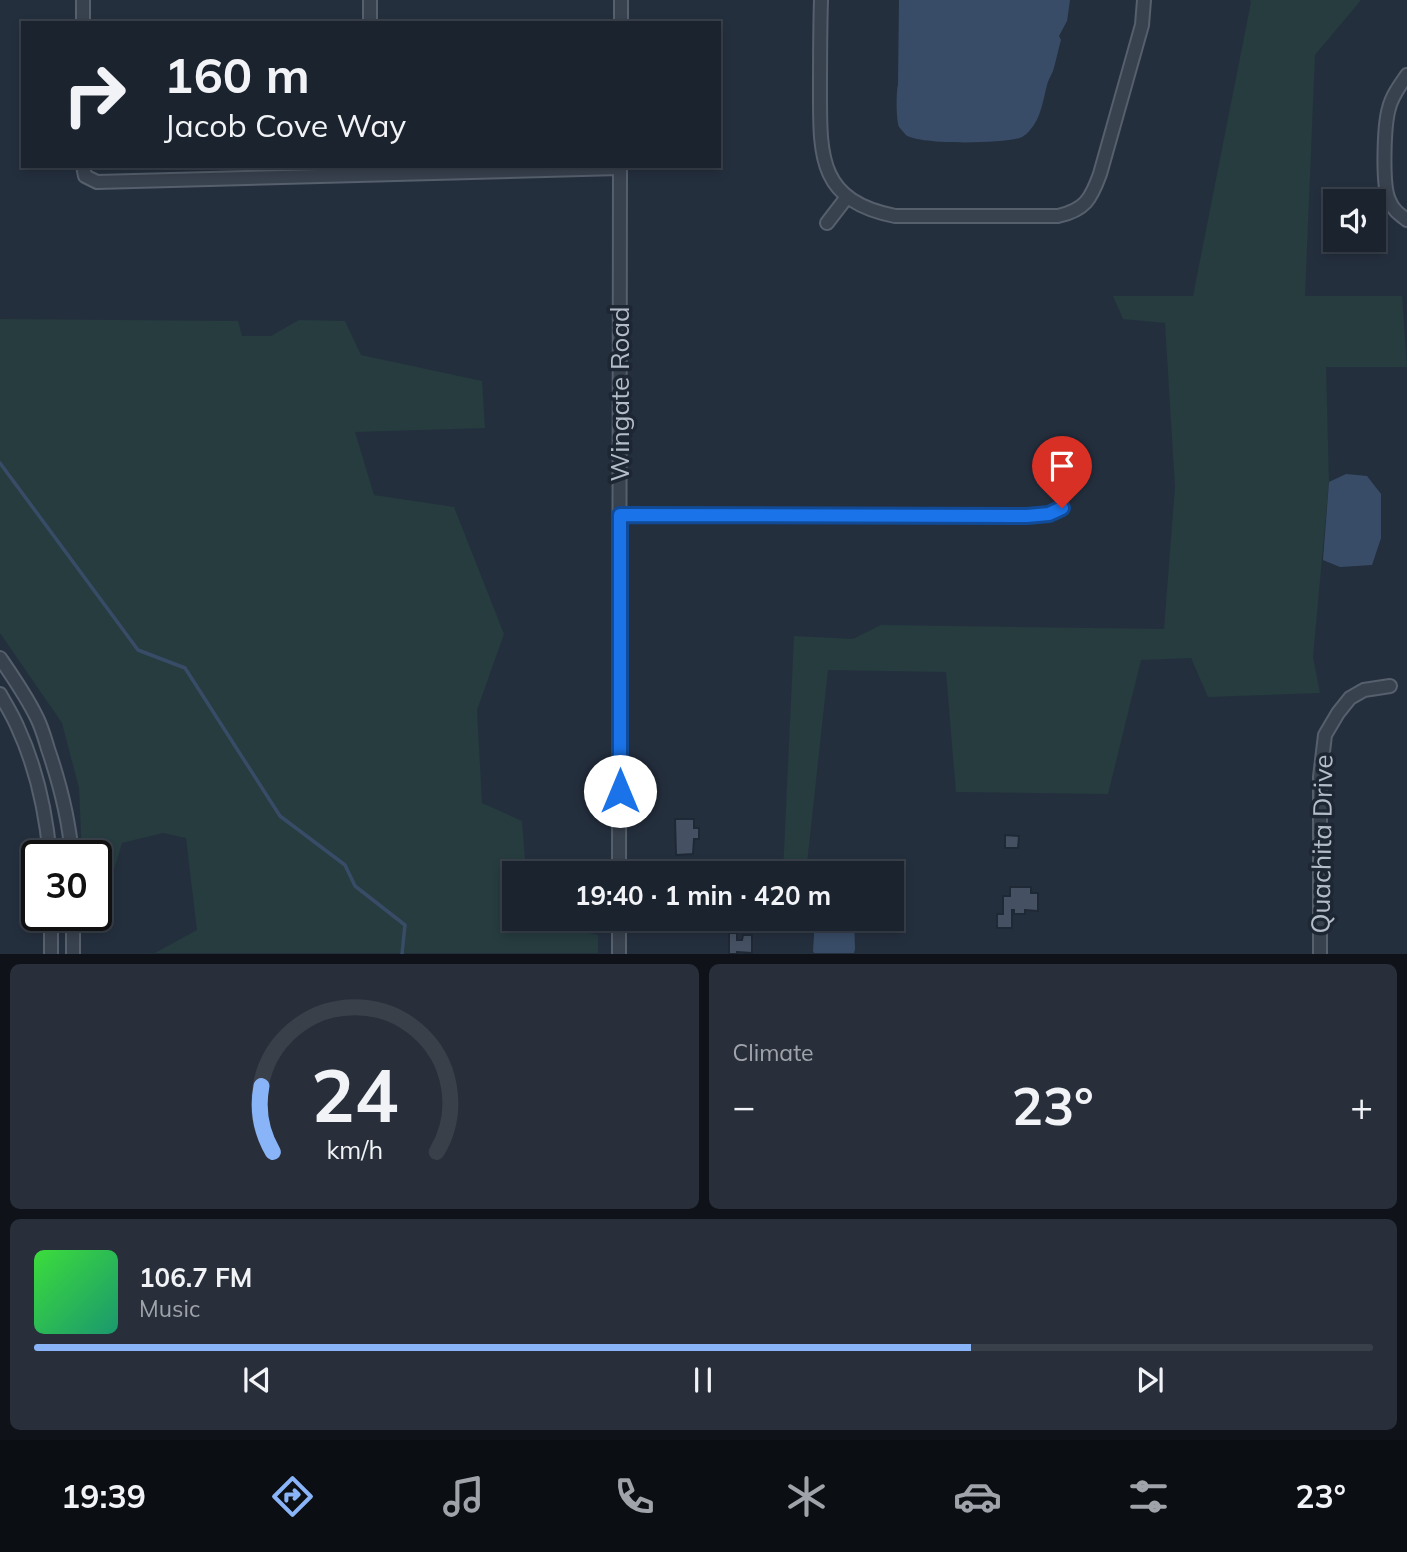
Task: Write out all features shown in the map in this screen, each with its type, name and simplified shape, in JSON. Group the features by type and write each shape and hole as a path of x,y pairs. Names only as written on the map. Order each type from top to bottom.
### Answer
{"street":[{"path":"83,0 83,21"},
{"path":"370,0 370,21"},
{"path":"621,0 621,21"},
{"path":"821,0 820,139 826,168 847,197 877,213 895,216 1058,216 1082,208 1093,194 1100,174 1142,25 1144,0"},
{"path":"1407,75 1389,107 1386,121 1385,185 1395,212 1407,220"},
{"path":"83,168 85,176 97,182 370,170 537,168"},
{"name":"Wingate Road","path":"620,861 621,168"},
{"path":"827,223 847,197"},
{"path":"620,515 1027,516 1049,514 1062,508"},
{"path":"0,658 38,720 63,800 70,840"},
{"name":"Quachita Drive","path":"1320,954 1320,777 1325,736 1350,698 1364,690 1390,686"},
{"path":"0,694 28,752 48,840"},
{"path":"28,752 47,747"},
{"path":"51,931 51,954"},
{"path":"73,931 73,954"},
{"path":"619,931 619,954"}],"green space":[{"path":"1250,0 1361,0 1315,55 1305,296 1402,296 1407,367 1326,367 1329,482 1313,657 1320,693 1208,697 1191,658 1141,660 1108,794 956,792 946,672 828,670 807,861 784,861 794,636 853,639 881,625 1164,629 1175,487 1165,323 1123,319 1113,296 1193,296"},
{"path":"0,319 238,321 242,336 271,336 299,320 345,321 361,355 482,381 485,428 355,432 374,495 454,507 504,634 477,710 482,803 522,821 525,861 502,861 502,931 580,931 598,935 598,953 155,953 197,930 186,838 163,833 122,843 112,877 112,840 81,840 79,788 62,723 0,633"}],"water":[{"path":"899,0 1070,0 1067,21 1059,36 1061,40 1041,109 1027,133 1013,139 982,142 927,141 906,135 899,127 897,112"},
{"path":"1346,474 1367,476 1381,494 1381,538 1372,565 1340,567 1323,560 1329,482"},
{"path":"814,931 854,931 854,953 813,951"}],"building":[{"path":"675,819 694,819 694,828 699,828 699,839 694,839 693,854 676,855"},
{"path":"1005,835 1019,836 1018,848 1005,848"},
{"path":"1010,887 1031,887 1031,893 1038,893 1038,911 1025,910 1025,914 1014,914 1012,910 1012,928 997,928 997,914 1003,914 1003,896 1010,896"},
{"path":"729,933 737,933 737,940 742,940 743,935 752,935 752,953 729,954"}],"waterway":[{"path":"0,463 138,650 185,668 280,816 345,865 355,886 405,925 402,954"}],"route":[{"path":"620,791 620,515 1027,516 1049,514 1062,508"}]}
